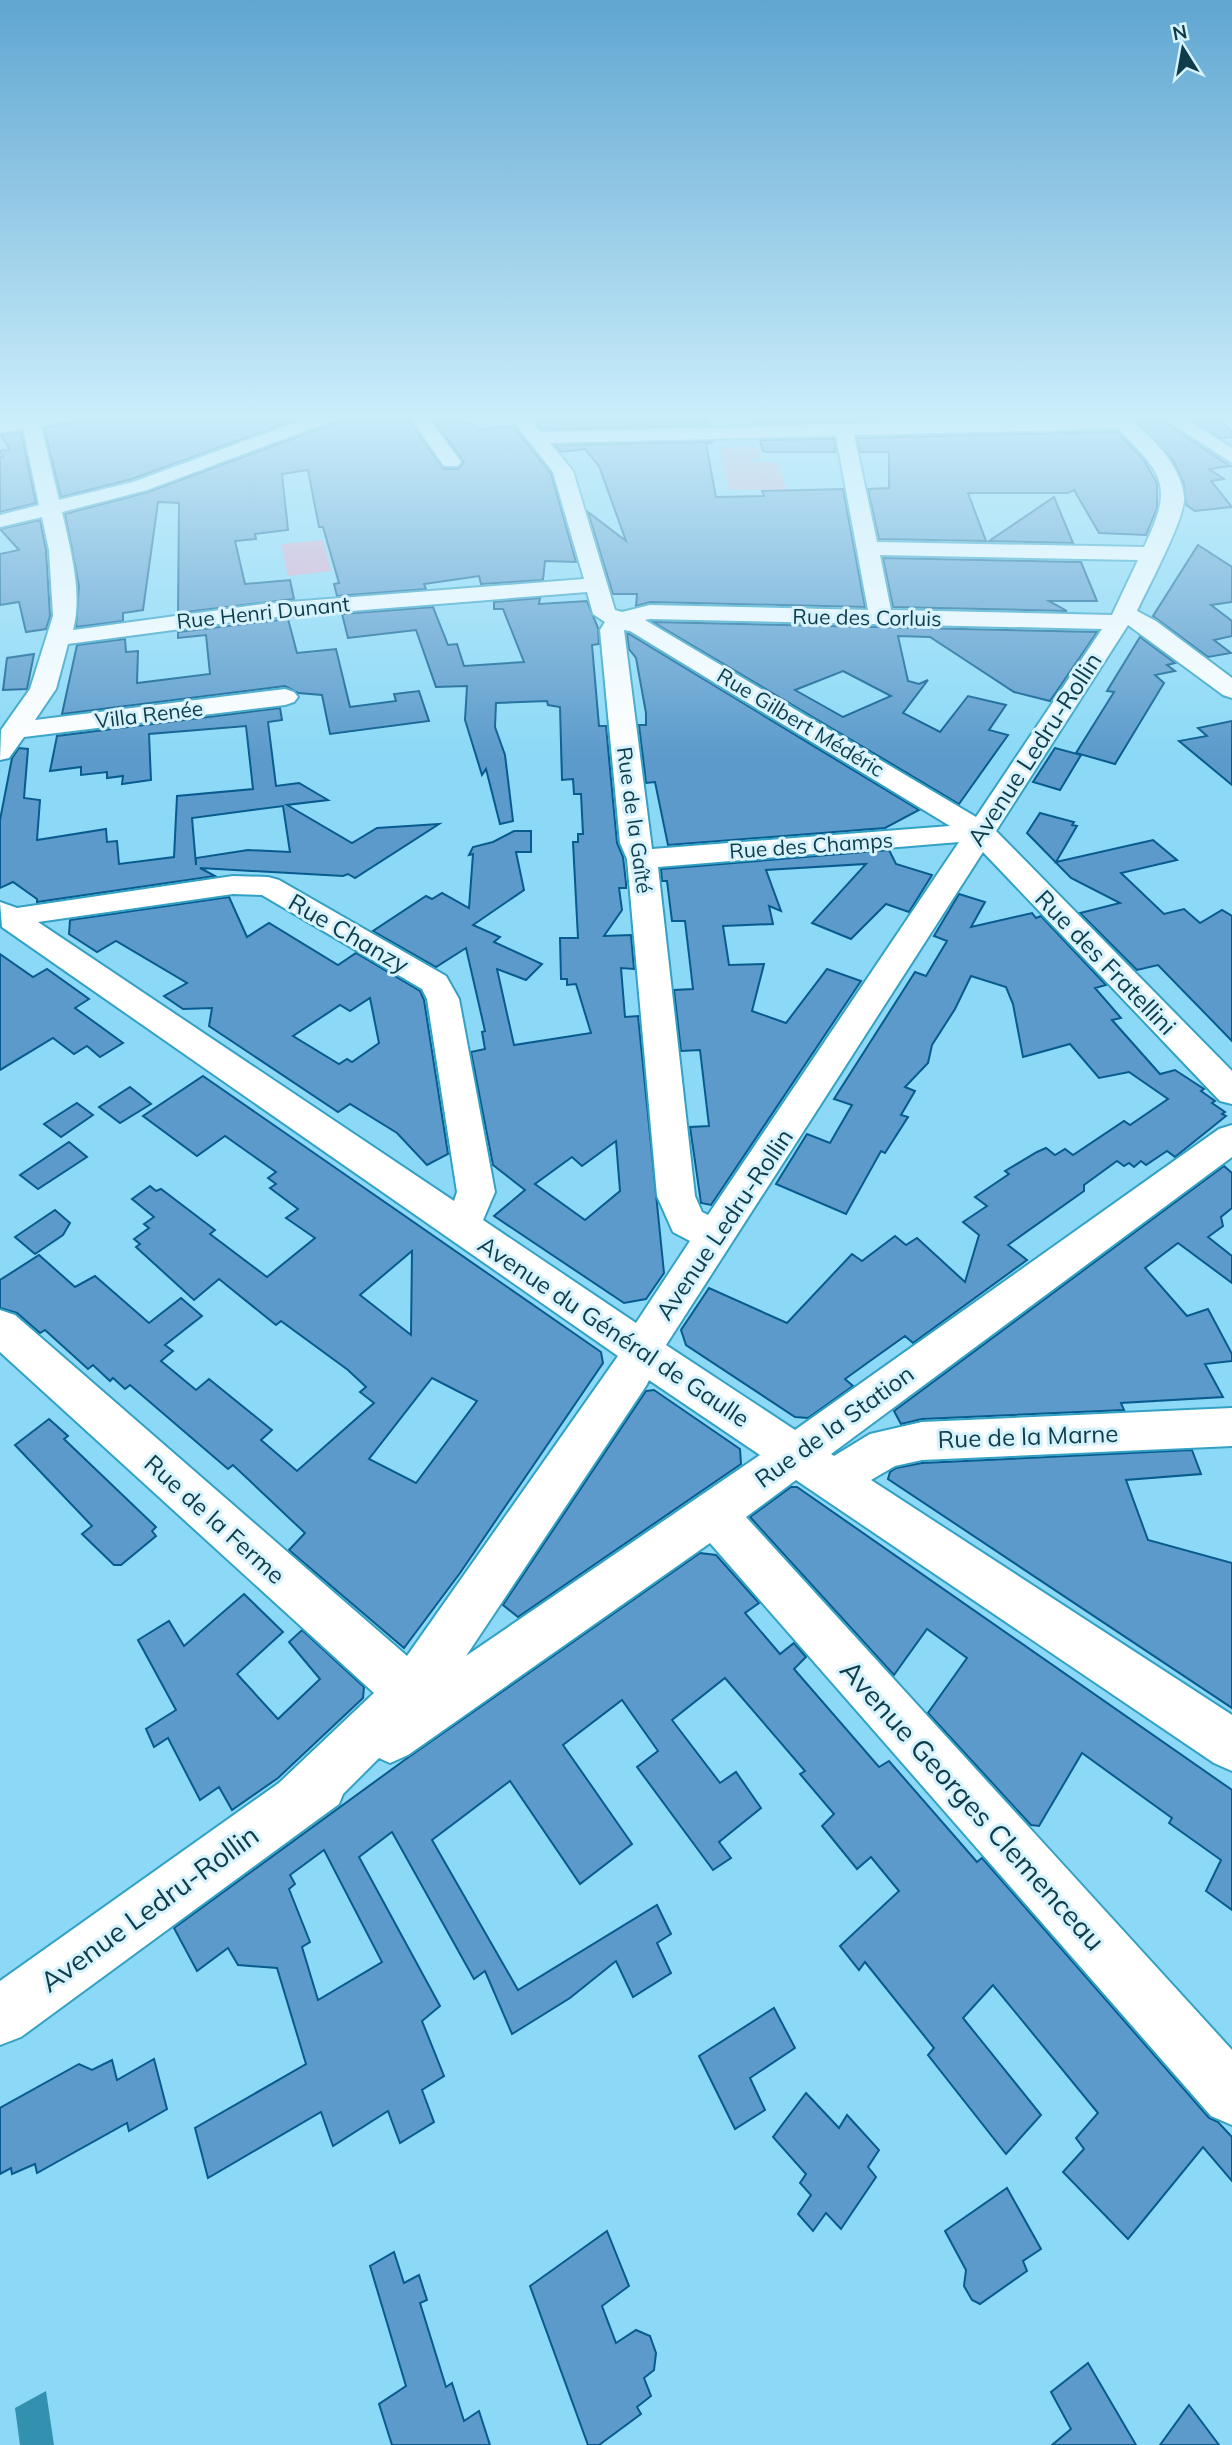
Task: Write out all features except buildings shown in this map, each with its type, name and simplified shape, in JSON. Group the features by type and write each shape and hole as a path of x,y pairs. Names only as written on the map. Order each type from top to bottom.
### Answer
{"street":[{"path":"7,741 43,689 65,616 61,550 56,530"},
{"path":"580,530 605,614 618,620"},
{"path":"864,530 881,617"},
{"name":"Avenue Ledru-Rollin","path":"0,2017 299,1800 422,1700 627,1379 642,1350 1121,618 1162,530"},
{"path":"869,548 1149,554"},
{"name":"Rue Henri Dunant","path":"58,638 94,637 174,620 294,607 595,585"},
{"name":"Rue des Corluis","path":"618,620 650,612 1121,618"},
{"path":"1121,618 1148,626 1232,690"},
{"name":"Rue Gilbert Médéric","path":"618,620 638,626 980,832"},
{"name":"Rue de la Gaîté","path":"618,620 612,630 634,842 642,859 677,1196 687,1223 716,1236"},
{"path":"1205,669 1232,664"},
{"name":"Villa Renée","path":"7,741 285,698"},
{"name":"Rue des Champs","path":"642,859 980,832"},
{"name":"Rue des Fratellini","path":"980,832 1232,1092"},
{"name":"Rue Chanzy","path":"6,915 31,914 233,885 268,886 435,983 443,999 476,1192 470,1210 454,1223"},
{"name":"Avenue du Général de Gaulle","path":"6,915 665,1368 1232,1745"},
{"name":"Rue de la Station","path":"422,1700 714,1514 1232,1138"},
{"name":"Rue de la Ferme","path":"0,1327 422,1700"},
{"path":"882,1391 872,1419 878,1428 889,1439 922,1441"},
{"name":"Rue de la Marne","path":"834,1479 886,1448 922,1441 1232,1427"},
{"name":"Avenue Georges Clemenceau","path":"714,1514 1232,2095"}],"shaded area":[{"path":"323,540 331,571 288,576 281,544"}],"water":[{"path":"46,2391 54,2445 20,2445 15,2408"}]}
